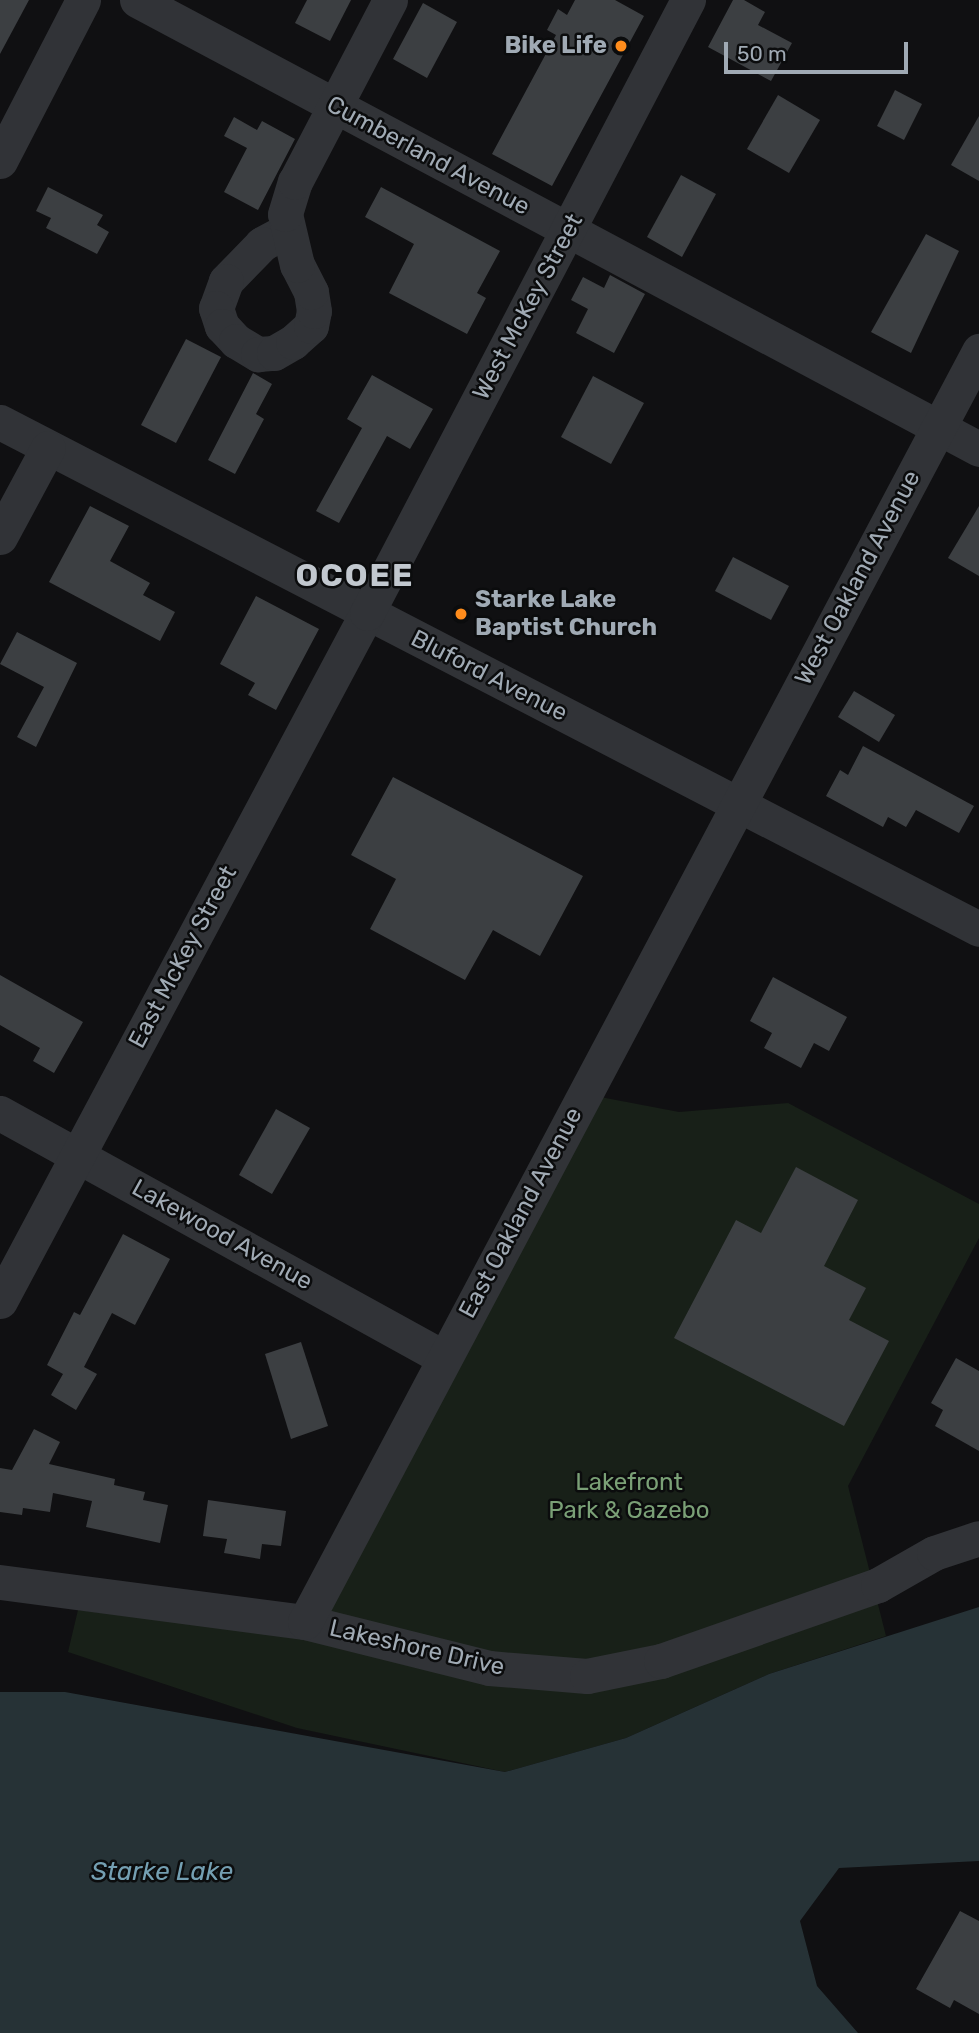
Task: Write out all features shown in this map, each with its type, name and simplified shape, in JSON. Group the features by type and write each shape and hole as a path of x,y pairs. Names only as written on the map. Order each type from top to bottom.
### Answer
{"street":[{"path":"0,160 83,0"},
{"name":"Cumberland Avenue","path":"137,0 979,449"},
{"path":"288,229 285,214 295,182 390,0"},
{"name":"West McKey Street","path":"367,613 688,0"},
{"name":"West Oakland Avenue","path":"738,805 979,351"},
{"name":"Bluford Avenue","path":"0,422 979,929"},
{"path":"0,537 48,448"},
{"name":"East McKey Street","path":"0,1301 367,613"},
{"name":"East Oakland Avenue","path":"305,1622 738,805"},
{"name":"Lakewood Avenue","path":"0,1113 443,1358"},
{"name":"Lakeshore Drive","path":"0,1582 305,1622 489,1668 587,1676 661,1661 878,1585 934,1553 979,1538"}],"green space":[{"name":"Lakefront Park & Gazebo","path":"595,1096 679,1112 788,1103 979,1204 979,1238 848,1486 886,1636 769,1674 626,1738 505,1772 297,1728 68,1652 78,1610 308,1637"}],"water":[{"name":"Starke Lake","path":"979,1607 979,1861 839,1868 800,1921 817,1986 858,2033 0,2033 0,1692 65,1692 505,1772 626,1738 769,1674"}],"building":[{"path":"0,0 29,0 0,54"},
{"path":"307,0 351,0 330,41 295,23"},
{"path":"575,0 615,0 644,16 552,186 492,154 556,35 547,30 558,9 567,15"},
{"path":"733,0 744,0 765,12 758,25 792,43 771,81 708,47"},
{"path":"423,3 457,22 427,78 393,59"},
{"path":"895,90 922,104 904,140 877,126"},
{"path":"778,95 820,120 789,173 747,149"},
{"path":"979,116 979,181 951,165"},
{"path":"234,117 257,130 262,121 295,139 258,210 224,192 247,148 224,136"},
{"path":"681,175 716,194 682,257 647,237"},
{"path":"48,187 103,215 97,225 109,232 97,254 46,228 51,218 36,211"},
{"path":"381,187 500,251 477,293 486,298 467,334 389,293 414,244 365,217"},
{"path":"926,234 959,251 911,353 871,332"},
{"path":"610,275 645,294 614,353 576,333 588,309 571,300 583,277 604,288"},
{"path":"186,339 221,357 176,443 141,425"},
{"path":"253,373 272,384 256,414 264,419 235,474 208,460"},
{"path":"372,375 433,409 410,449 387,436 339,523 316,511 362,428 347,419"},
{"path":"593,376 644,403 611,464 561,437"},
{"path":"90,506 129,526 110,561 150,583 143,595 175,612 160,641 49,582"},
{"path":"979,506 979,576 948,558"},
{"path":"733,557 789,586 771,620 715,591"},
{"path":"256,596 319,629 276,710 248,695 255,683 220,664"},
{"path":"17,632 77,663 36,747 17,737 44,687 0,664"},
{"path":"854,691 895,715 879,742 838,717"},
{"path":"863,746 974,806 959,833 916,810 906,827 888,817 883,827 826,796 840,770 848,775"},
{"path":"393,777 583,876 540,956 493,930 465,980 370,929 396,879 351,855"},
{"path":"0,975 83,1022 54,1073 33,1061 40,1048 0,1025"},
{"path":"773,977 847,1017 829,1051 814,1043 801,1068 764,1048 772,1033 750,1021"},
{"path":"276,1109 310,1128 272,1194 239,1175"},
{"path":"796,1167 858,1200 824,1266 866,1288 849,1320 889,1341 844,1426 674,1338 736,1220 761,1233"},
{"path":"123,1234 170,1259 135,1325 112,1313 84,1367 97,1374 76,1410 51,1395 63,1374 47,1365 74,1312 80,1315"},
{"path":"301,1342 328,1426 291,1439 265,1354"},
{"path":"956,1358 979,1371 979,1451 935,1426 943,1410 931,1403"},
{"path":"34,1429 60,1442 49,1464 115,1479 114,1485 145,1492 143,1500 168,1505 160,1543 86,1527 92,1501 53,1493 50,1512 23,1508 22,1515 0,1512 0,1468 12,1470"},
{"path":"208,1500 286,1511 281,1546 262,1544 260,1559 224,1553 227,1539 203,1536"},
{"path":"960,1911 979,1921 979,2014 954,2000 950,2008 916,1989"}],"place":[{"name":"Bike Life","path":"621,46"},
{"name":"Starke Lake Baptist Church","path":"461,614"}],"district":[{"name":"OCOEE","path":"355,575"}]}
